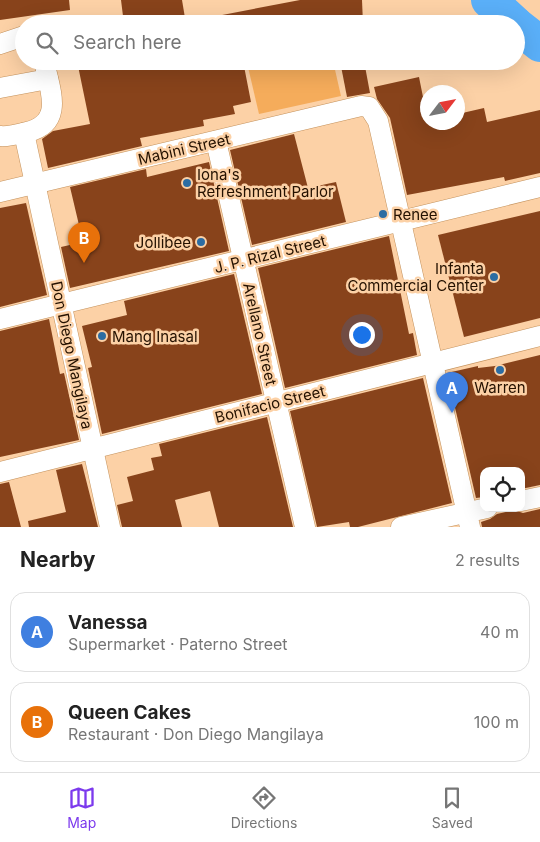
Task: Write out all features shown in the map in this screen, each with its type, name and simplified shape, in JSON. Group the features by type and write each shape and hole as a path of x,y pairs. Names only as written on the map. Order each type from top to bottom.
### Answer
{"street":[{"path":"0,44 15,39"},
{"path":"0,88 46,70 52,103 52,116 40,129 0,136"},
{"name":"Mabini Street","path":"0,192 361,106 369,107 378,121 401,222"},
{"name":"Don Diego Mangilaya","path":"24,133 110,527"},
{"name":"Arellano Street","path":"216,141 305,527"},
{"name":"J. P. Rizal Street","path":"0,319 540,187"},
{"path":"401,222 468,520"},
{"name":"Bonifacio Street","path":"0,472 540,336"},
{"path":"525,500 540,496"},
{"path":"401,527 468,520 481,512"}],"shaded area":[{"path":"249,70 335,70 341,96 259,114"}],"building":[{"path":"0,0 69,0 70,10 35,15 15,15 15,18 0,20"},
{"path":"121,0 182,0 184,15 123,15"},
{"path":"300,0 362,0 363,15 222,15"},
{"path":"79,70 245,70 251,102 233,106 235,114 203,120 204,126 140,138 142,146 48,168 42,139 53,131 90,124"},
{"path":"342,70 366,70 370,93 347,97"},
{"path":"419,77 420,130 465,130 465,112 484,108 487,122 540,110 540,173 505,181 504,177 407,195 390,118 377,99 374,87"},
{"path":"294,134 308,188 336,182 346,222 252,245 230,150"},
{"path":"209,162 229,251 70,288 61,247 83,242 70,187 146,169 147,177"},
{"path":"26,203 47,295 0,307 0,208"},
{"name":"Infanta Commercial Center","path":"540,211 540,318 464,337 438,235"},
{"path":"389,236 409,334 413,333 417,355 285,388 258,268"},
{"path":"234,274 262,394 102,434 88,368 92,367 82,326 127,315 124,301"},
{"path":"49,319 60,374 64,373 79,440 0,457 0,331"},
{"path":"540,355 540,485 525,488 525,467 480,467 480,498 476,498 447,373 478,366 478,368 495,366"},
{"path":"423,378 452,503 358,527 350,527 349,522 317,527 290,411"},
{"path":"267,417 293,527 219,527 210,491 175,500 182,527 122,527 117,505 133,501 127,477 154,470 151,458 162,456 159,444"},
{"path":"82,464 98,527 29,527 28,521 66,512 56,470"},
{"path":"9,482 21,527 0,527 0,484"},
{"path":"540,509 540,527 482,527 481,522 497,514 506,512 523,513"}],"waterway":[{"path":"489,0 505,15"},
{"path":"525,32 540,44"}],"place":[{"name":"Iona's Refreshment Parlor","path":"187,183"},
{"name":"Renee","path":"383,214"},
{"name":"Jollibee","path":"201,242"},
{"name":"Queen Cakes","path":"84,263"},
{"name":"Infanta Commercial Center","path":"494,277"},
{"name":"Mang Inasal","path":"102,336"},
{"name":"Warren","path":"500,370"},
{"name":"Vanessa","path":"452,413"}]}
